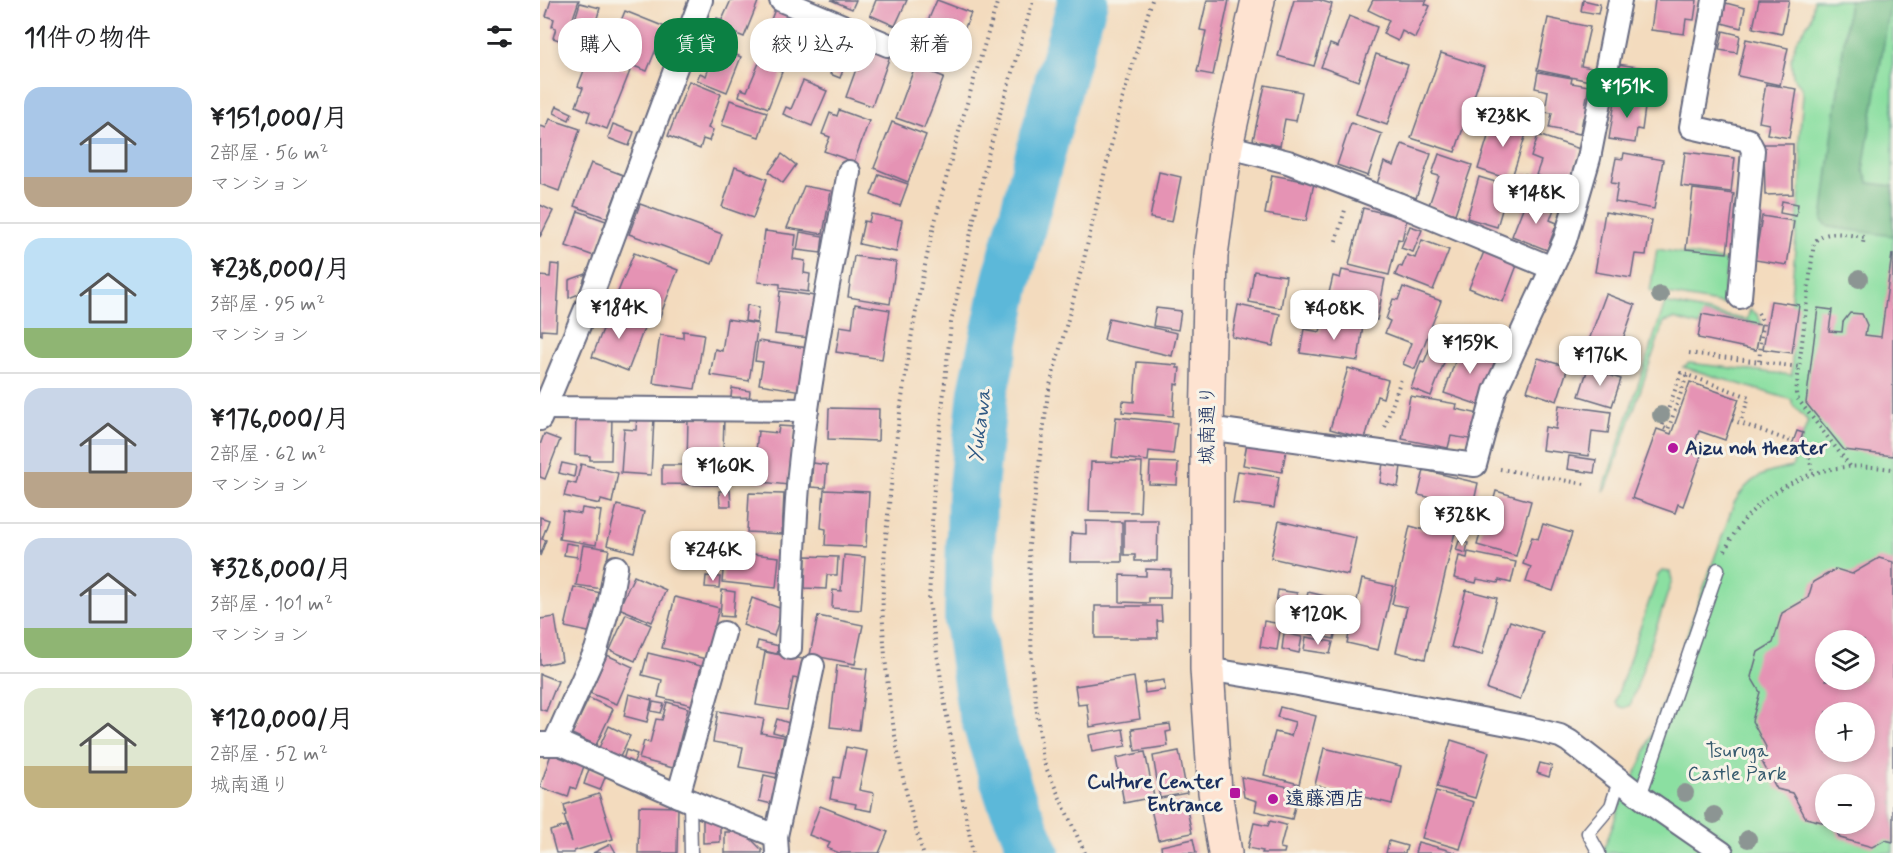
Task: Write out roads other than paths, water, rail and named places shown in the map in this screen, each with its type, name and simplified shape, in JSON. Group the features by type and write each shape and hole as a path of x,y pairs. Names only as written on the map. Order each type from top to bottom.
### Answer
{"street":[{"path":"701,0 592,294 542,411 807,410"},
{"path":"781,0 888,45"},
{"name":"城南通り","path":"1225,853 1215,792 1207,669 1207,428 1211,255 1226,146 1258,0"},
{"path":"1207,428 1475,465 1495,391 1565,240 1589,158 1620,0"},
{"path":"1714,0 1691,128 1748,140 1753,150 1740,297"},
{"path":"1226,146 1288,162 1552,268"},
{"path":"790,648 792,562 799,474 807,410 849,172"},
{"path":"616,567 609,605 596,650 547,744 562,744 684,798 777,845 813,666"},
{"path":"684,798 724,633"},
{"path":"1207,669 1321,688 1560,736 1584,751 1619,781 1722,853"}],"lane":[{"path":"1640,796 1718,568"},
{"path":"1599,853 1588,834 1611,806 1619,781"},
{"path":"684,798 691,853"}],"waterway":[{"name":"Yukawa","path":"1035,853 1010,796 981,704 969,621 972,496 983,392 1007,280 1083,0"}],"place":[{"name":"Aizu noh theater","path":"1673,448"},
{"name":"Culture Center Entrance","path":"1235,793"},
{"name":"遠藤酒店","path":"1273,799"}],"park label":[{"name":"Tsuruga Castle Park","path":"1737,762"}]}
